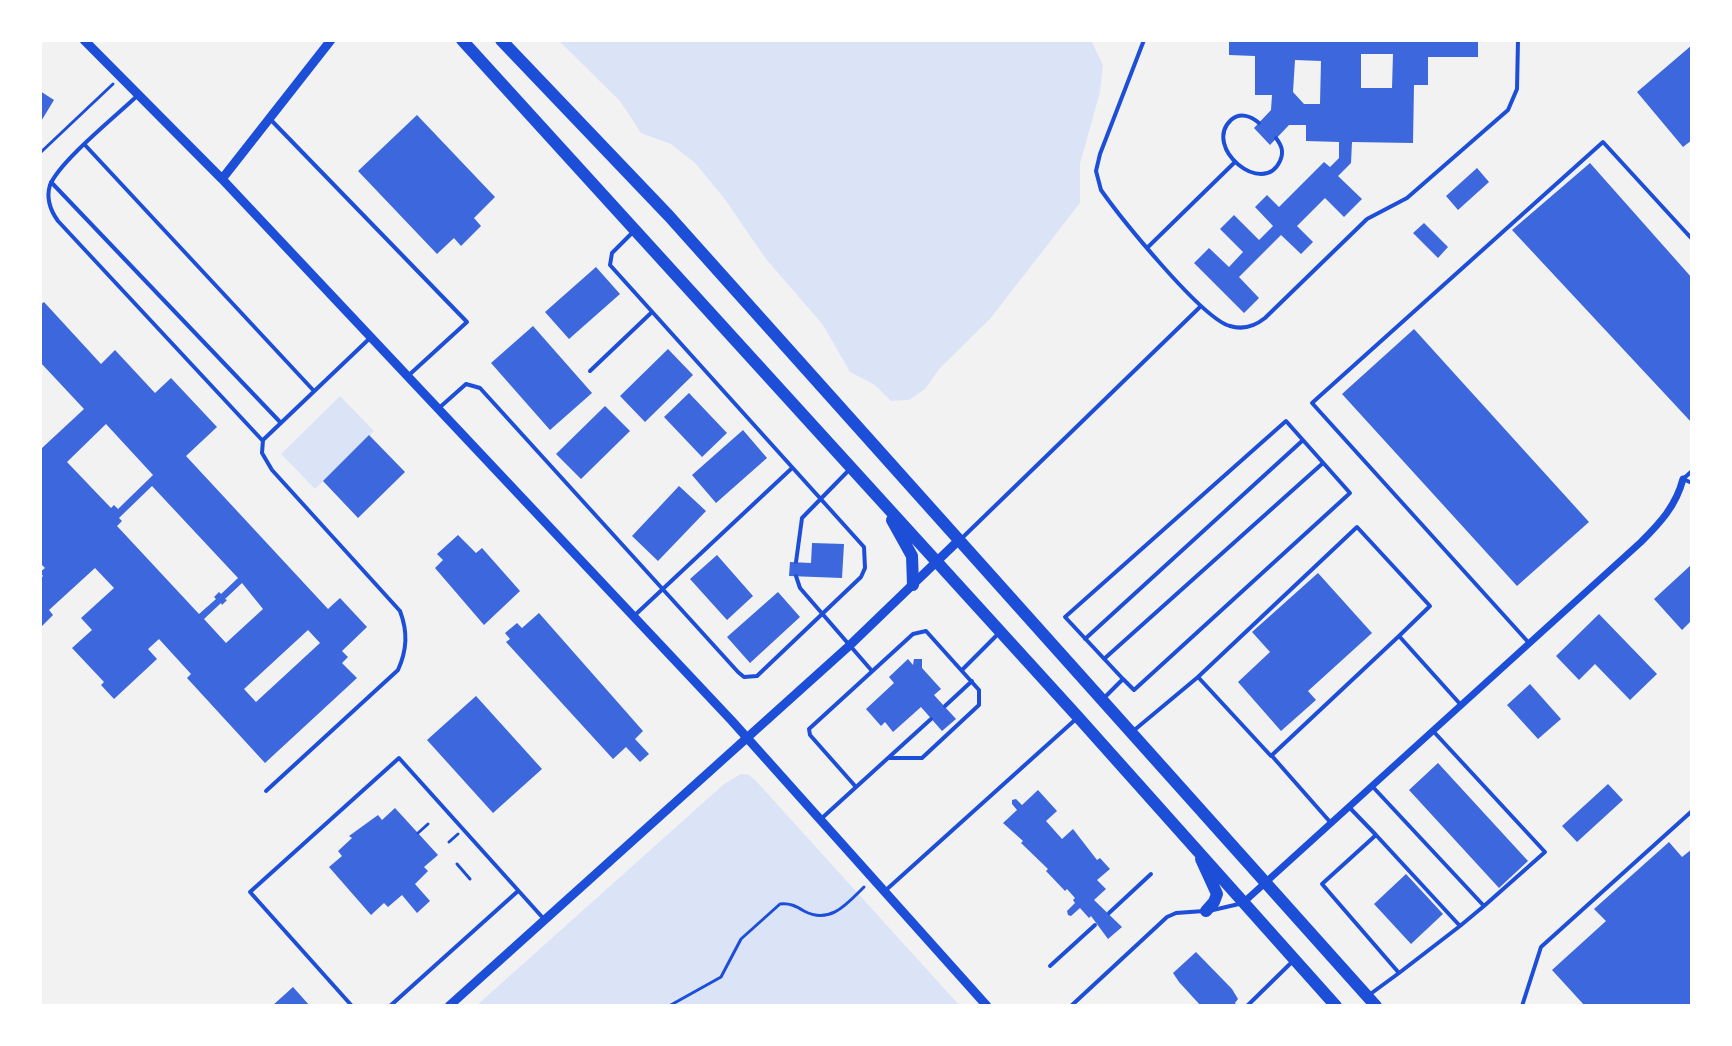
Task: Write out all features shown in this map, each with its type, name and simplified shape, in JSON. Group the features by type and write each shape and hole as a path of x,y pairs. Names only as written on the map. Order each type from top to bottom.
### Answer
{"highway":[{"path":"462,40 1078,717 1336,1006"},
{"path":"501,40 669,216 1372,1001"},
{"path":"881,500 912,556 913,585"},
{"path":"1196,849 1217,894 1206,911"}],"street":[{"path":"84,40 222,179 747,738 987,1006"},
{"path":"222,179 331,40"},
{"path":"1244,902 1658,525 1679,494 1683,479"},
{"path":"449,1006 849,646 959,540"}],"lane":[{"path":"1144,40 1100,154 1096,171 1101,190 1200,307 1229,326 1249,327 1265,318 1367,219 1407,198 1508,110 1517,89 1518,40"},
{"path":"139,94 51,182 49,200 58,221 263,440"},
{"path":"1259,123 1252,117 1240,115 1228,123 1223,141 1235,162 1253,173 1263,175 1271,172 1278,166 1282,155 1276,138"},
{"path":"270,118 467,322 408,377"},
{"path":"1529,644 1312,403 1603,142 1692,239"},
{"path":"85,145 314,391"},
{"path":"1148,247 1235,162"},
{"path":"51,182 281,423"},
{"path":"438,409 466,384 480,388 738,672 751,678 757,676 861,577 866,557 864,547 610,265 612,253 634,232"},
{"path":"959,540 1200,307"},
{"path":"590,371 652,312"},
{"path":"266,791 398,670 405,650 406,637 400,611 266,463 262,453 263,440 371,338"},
{"path":"1286,421 1323,463 1350,493 1134,690 1065,617 1286,421"},
{"path":"1085,639 1303,440"},
{"path":"1104,659 1323,463"},
{"path":"796,562 802,518 852,468"},
{"path":"633,617 791,469"},
{"path":"1692,471 1683,479 1692,483"},
{"path":"1132,733 1198,677 1357,527 1430,606 1271,756"},
{"path":"796,576 800,588 872,671"},
{"path":"856,787 810,735 809,729 913,634 922,630 930,633 979,690 979,705 928,754 915,760 888,758"},
{"path":"962,670 1000,632"},
{"path":"1399,636 1461,705"},
{"path":"1198,677 1331,823"},
{"path":"1102,700 1123,679"},
{"path":"945,706 972,681"},
{"path":"884,892 1078,717"},
{"path":"820,819 931,719"},
{"path":"1372,1001 1399,973 1460,926 1545,852 1433,731"},
{"path":"352,1006 250,892 399,758 544,920"},
{"path":"1372,786 1484,906"},
{"path":"1349,807 1460,926"},
{"path":"1522,1006 1541,947 1692,811"},
{"path":"1376,835 1322,884 1399,973"},
{"path":"1109,913 1151,874"},
{"path":"390,1006 518,891"},
{"path":"1071,1006 1167,917 1244,902"},
{"path":"1050,966 1095,925"},
{"path":"1247,1006 1295,960"}],"path":[{"path":"40,153 121,76"},
{"path":"418,833 428,824"},
{"path":"457,864 470,879"},
{"path":"669,1006 721,977 741,939 780,904 789,903 815,916 832,915 873,879"}],"shaded area":[{"path":"558,40 1091,40 1103,65 1100,92 1080,164 1080,203 990,319 940,368 925,389 909,400 891,401 875,385 850,372 823,325 766,259 724,198 695,163 671,144 641,133 620,101"},
{"path":"340,396 374,431 315,489 281,454"},
{"path":"741,774 749,775 757,782 960,1006 476,1006 724,784"}],"building":[{"path":"1229,40 1478,40 1478,57 1428,57 1428,85 1414,85 1413,143 1352,142 1351,163 1338,176 1362,199 1344,217 1325,198 1297,226 1313,242 1301,254 1281,235 1239,277 1259,298 1244,313 1194,263 1209,248 1229,267 1243,252 1220,229 1234,215 1259,240 1273,226 1255,207 1267,195 1279,207 1324,162 1330,167 1339,158 1339,142 1306,141 1306,125 1289,125 1270,145 1254,128 1271,110 1272,95 1255,95 1255,56 1229,55","holes":["1361,54 1393,54 1392,88 1361,88","1295,60 1321,61 1320,104 1304,104 1293,92"]},
{"path":"1692,45 1692,140 1683,147 1637,92"},
{"path":"40,91 54,100 40,123"},
{"path":"417,115 495,197 474,218 481,226 461,246 454,238 437,254 358,171"},
{"path":"1590,163 1692,278 1692,423 1512,230"},
{"path":"1477,168 1489,182 1458,210 1446,196"},
{"path":"1424,223 1448,247 1438,258 1413,233"},
{"path":"596,267 620,294 569,339 545,312"},
{"path":"44,302 101,364 115,350 155,393 171,378 217,427 186,456 328,609 340,598 367,627 342,651 348,657 342,663 357,678 265,763 187,678 191,674 159,639 148,649 157,659 114,699 101,685 104,682 72,648 92,630 81,618 114,588 95,568 49,610 53,615 40,628 40,579 43,576 40,572 45,568 40,563 40,446 42,448 84,409 40,362 40,305","holes":["106,424 153,475 118,509 114,505 111,508 67,462","152,486 238,578 221,594 219,592 214,597 216,599 199,614 117,526 122,521 119,518","242,583 263,609 226,643 204,619","308,630 320,643 256,702 244,689"]},
{"path":"533,326 592,393 550,430 491,363"},
{"path":"1414,329 1589,522 1517,586 1342,394"},
{"path":"668,349 693,375 645,422 620,396"},
{"path":"689,393 727,433 702,457 664,417"},
{"path":"605,406 630,431 581,479 556,454"},
{"path":"743,430 767,458 716,503 692,475"},
{"path":"369,435 405,472 358,518 323,481"},
{"path":"679,486 706,511 658,561 632,536"},
{"path":"458,535 476,553 482,548 520,591 484,625 435,568 443,560 437,554"},
{"path":"812,543 844,544 842,578 789,576 790,562 811,563"},
{"path":"717,555 753,596 727,620 690,579"},
{"path":"1692,564 1692,620 1682,630 1654,599"},
{"path":"1318,573 1372,633 1308,691 1316,700 1281,731 1238,682 1270,652 1252,632"},
{"path":"778,592 800,617 750,663 727,637"},
{"path":"539,613 643,731 635,739 649,754 640,762 626,747 613,759 506,642 510,639 505,633 517,623 522,628"},
{"path":"1599,614 1657,674 1630,700 1595,664 1579,680 1556,656"},
{"path":"908,659 913,665 914,659 922,659 922,668 941,689 934,695 956,719 942,731 921,707 893,732 885,722 881,726 866,709 894,683 889,677"},
{"path":"1530,684 1561,719 1538,739 1507,705"},
{"path":"476,696 542,769 493,813 427,740"},
{"path":"1438,763 1528,861 1499,888 1409,790"},
{"path":"1608,784 1623,800 1577,842 1562,826"},
{"path":"1038,790 1057,811 1046,821 1062,839 1073,829 1097,860 1100,858 1110,869 1097,880 1106,889 1094,900 1122,927 1108,939 1091,916 1089,918 1080,908 1068,915 1067,911 1075,903 1075,898 1003,823 1017,810 1012,800 1016,799 1022,805"},
{"path":"395,808 438,855 424,867 428,871 415,884 430,901 417,913 402,895 388,907 384,903 371,915 329,867 342,856 338,851 352,838 349,836 378,815 382,820"},
{"path":"1669,842 1682,857 1692,849 1692,1004 1585,1006 1552,970 1606,921 1594,909"},
{"path":"1406,874 1443,914 1411,944 1374,904"},
{"path":"1196,952 1232,989 1238,999 1235,1003 1237,1006 1201,1006 1179,982 1173,973"},
{"path":"293,987 310,1006 272,1006"}]}
